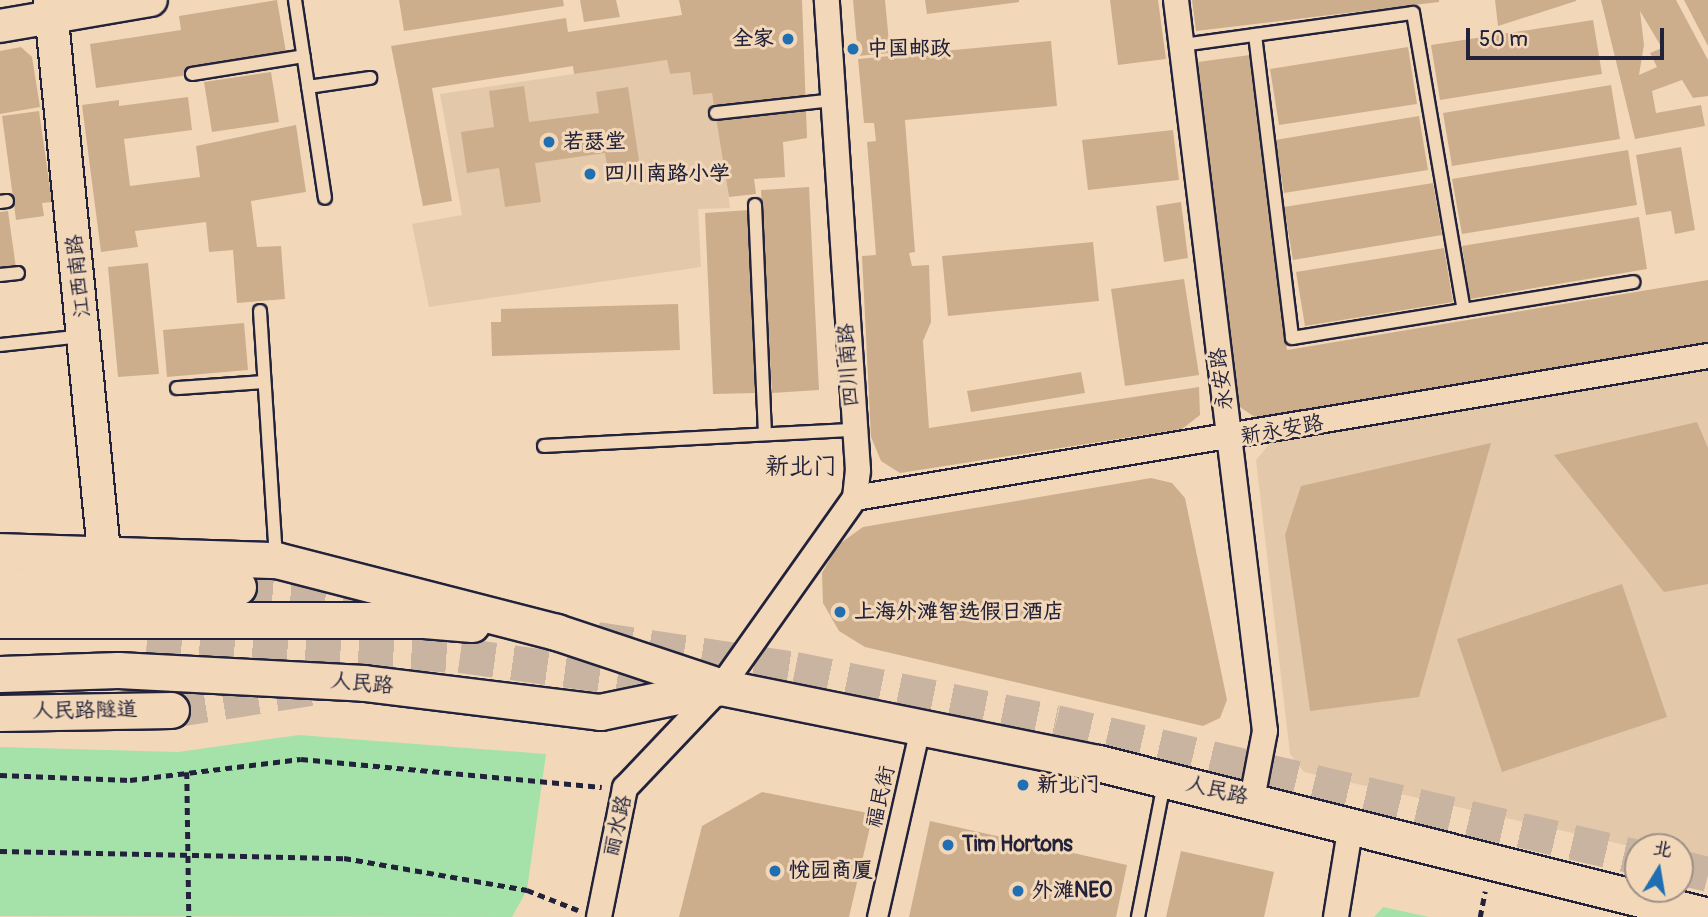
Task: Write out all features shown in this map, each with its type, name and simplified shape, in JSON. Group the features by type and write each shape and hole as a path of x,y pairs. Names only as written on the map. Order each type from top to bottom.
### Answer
{"main road":[{"name":"人民路","path":"0,551 104,552 276,560 556,632 721,687 1252,799 1708,916"},
{"path":"0,586 237,587"},
{"name":"人民路","path":"0,620 424,620 556,632"},
{"name":"人民路","path":"0,674 118,670 364,683 600,712 721,687"},
{"name":"人民路隧道","path":"0,713 171,710"}],"street":[{"path":"0,26 51,8 150,0"},
{"name":"四川南路","path":"827,0 858,470 855,498"},
{"name":"永安路","path":"1176,0 1265,731 1252,799"},
{"name":"江西南路","path":"51,8 104,552"},
{"name":"新永安路","path":"855,498 1229,439 1708,356"},
{"path":"721,687 855,498"},
{"name":"丽水路","path":"591,915 625,788 721,687"},
{"name":"福民街","path":"877,917 920,728"},
{"path":"1336,917 1351,824"}],"lane":[{"path":"295,0 325,198"},
{"path":"1182,45 1413,13 1464,310"},
{"path":"1255,35 1292,338 1633,282"},
{"path":"192,74 303,56"},
{"path":"308,87 370,78"},
{"path":"716,113 833,100"},
{"path":"755,205 765,434"},
{"path":"0,275 18,273"},
{"path":"260,311 262,382 276,560"},
{"path":"0,345 85,336"},
{"path":"177,388 262,382"},
{"path":"544,446 854,430"},
{"path":"1138,917 1165,779"}],"path":[{"path":"0,775 130,780 301,759 625,788"},
{"path":"187,772 189,917"},
{"path":"0,850 344,858 527,890 591,915"}],"shaded area":[{"name":"四川南路小学","path":"667,60 670,74 690,72 693,95 803,81 807,138 723,152 730,208 698,209 701,267 429,307 412,224 462,215 440,94"},
{"path":"1704,364 1708,372 1708,864 1694,861 1694,833 1624,833 1624,845 1304,772 1290,754 1256,460 1274,439"}],"green space":[{"path":"299,735 546,754 527,890 512,917 0,916 0,747 178,752"},
{"path":"1383,907 1429,917 1374,917"}],"building":[{"path":"277,0 286,52 187,68 188,75 96,88 90,44 181,30 179,16"},
{"path":"399,0 563,0 564,6 404,31"},
{"path":"580,0 616,0 620,17 584,22"},
{"path":"679,0 802,0 807,138 783,142 785,177 754,179 756,194 729,197 712,93 693,95 690,72 670,74 667,60 574,74 573,66 432,88 452,201 423,206 391,46 566,18 568,32 682,15"},
{"path":"853,0 885,0 890,53 858,56"},
{"path":"925,0 1019,0 1019,2 927,14"},
{"path":"1110,0 1158,0 1166,59 1118,65"},
{"path":"1192,0 1439,0 1439,2 1196,31"},
{"path":"1495,0 1576,0 1576,1 1498,26"},
{"path":"1601,0 1676,0 1708,60 1708,96 1693,98 1682,80 1652,91 1656,113 1701,105 1705,126 1635,139","holes":["1640,11 1662,48 1650,53 1657,67 1639,75 1644,45"]},
{"path":"1684,0 1708,0 1708,46"},
{"path":"1593,20 1602,74 1440,100 1431,45"},
{"path":"1051,41 1057,106 905,120 915,252 909,253 912,266 929,265 931,322 923,341 929,428 1199,387 1200,415 1182,429 900,473 881,461 871,437 862,256 876,255 867,142 876,141 874,123 864,123 858,59"},
{"path":"21,47 32,57 40,107 0,114 0,51"},
{"path":"1408,47 1417,104 1279,125 1270,69"},
{"path":"1250,55 1287,350 1708,280 1708,345 1256,418 1237,405 1198,62"},
{"path":"271,72 279,122 212,132 204,82"},
{"path":"1611,85 1620,139 1452,166 1443,113"},
{"name":"若瑟堂","path":"524,86 529,122 599,113 596,92 628,87 641,174 609,179 605,153 535,163 541,202 505,207 499,168 467,173 461,132 494,127 489,91"},
{"path":"188,97 192,130 124,139 130,186 200,177 196,146 296,125 306,192 251,201 257,247 281,246 285,299 237,303 233,250 209,252 206,222 135,231 138,247 101,252 82,105 119,100 119,106"},
{"path":"39,111 52,202 42,203 44,216 16,220 2,116"},
{"path":"1419,116 1428,170 1284,193 1275,140"},
{"path":"1173,130 1179,180 1088,190 1082,140"},
{"path":"1681,147 1695,230 1675,234 1671,211 1646,215 1636,155"},
{"path":"1628,150 1637,205 1462,234 1452,179"},
{"path":"1433,183 1442,235 1293,260 1284,207"},
{"path":"809,187 819,390 772,393 761,190"},
{"path":"1181,202 1188,258 1164,262 1156,206"},
{"path":"749,210 757,393 713,394 705,213"},
{"path":"8,211 16,268 0,270 0,212"},
{"path":"1639,217 1647,269 1470,299 1462,246"},
{"path":"1093,242 1099,301 948,316 942,256"},
{"path":"1444,248 1453,302 1305,326 1296,272"},
{"path":"148,263 159,374 118,377 108,267"},
{"path":"1184,279 1199,375 1125,386 1111,289"},
{"path":"678,304 680,350 492,356 491,322 501,322 501,309"},
{"path":"244,323 248,370 167,377 163,330"},
{"path":"1081,372 1085,393 971,412 967,391"},
{"path":"1697,422 1708,448 1708,584 1664,592 1554,455"},
{"path":"1491,443 1419,697 1310,711 1285,535 1301,486"},
{"path":"1151,478 1172,483 1185,498 1227,700 1220,718 1203,726 865,647 839,631 823,603 822,573 838,545 863,527"},
{"path":"1622,584 1667,717 1502,772 1457,639"},
{"name":"悦园商厦","path":"762,792 873,814 849,917 679,917 702,826"},
{"name":"外滩NEO","path":"930,821 1127,865 1116,917 909,917"},
{"path":"1181,851 1274,872 1264,917 1166,917"}],"tunnel":[{"path":"238,587 377,598"},
{"path":"147,636 460,655 683,686"},
{"path":"597,639 795,669 1056,722 1624,854"},
{"path":"171,710 317,687"},
{"path":"1694,870 1708,874"}],"place":[{"name":"全家","path":"788,39"},
{"name":"中国邮政","path":"853,49"},
{"name":"若瑟堂","path":"549,142"},
{"name":"四川南路小学","path":"590,174"},
{"name":"上海外滩智选假日酒店","path":"840,612"},
{"name":"新北门","path":"1023,785"},
{"name":"Tim Hortons","path":"948,845"},
{"name":"悦园商厦","path":"775,871"},
{"name":"外滩NEO","path":"1018,891"}],"district":[{"name":"新北门","path":"801,467"}]}
